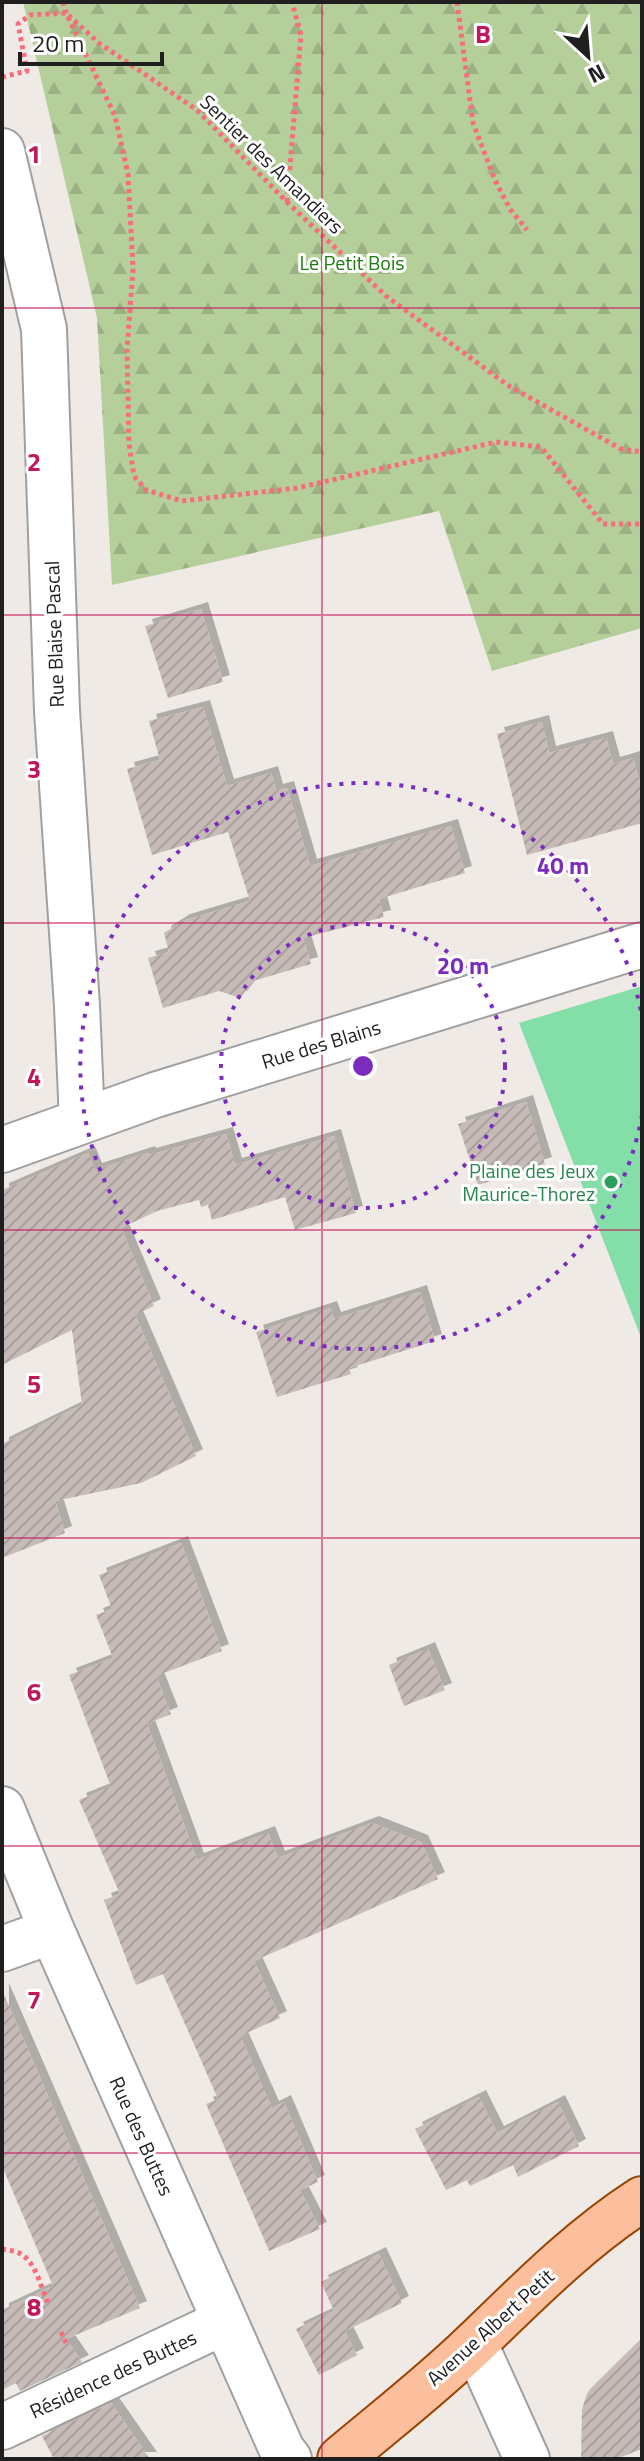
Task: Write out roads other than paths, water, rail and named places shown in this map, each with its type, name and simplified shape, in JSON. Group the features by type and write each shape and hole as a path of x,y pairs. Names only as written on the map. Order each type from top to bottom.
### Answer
{"main road":[{"name":"Avenue Albert Petit","path":"340,2459 475,2344 502,2315 605,2223 642,2199"}],"street":[{"name":"Rue Blaise Pascal","path":"2,151 44,329 57,711 82,1121"},
{"name":"Rue des Blains","path":"2,1150 155,1095 642,945"},
{"name":"Rue des Buttes","path":"2,1809 52,1931 224,2322 282,2450 289,2459"},
{"path":"2,1949 52,1931"},
{"name":"Résidence des Buttes","path":"2,2427 224,2322"},
{"path":"475,2344 527,2459"}],"place":[{"name":"Plaine des Jeux Maurice-Thorez","path":"611,1182"}],"park label":[{"name":"Le Petit Bois","path":"352,262"}]}
